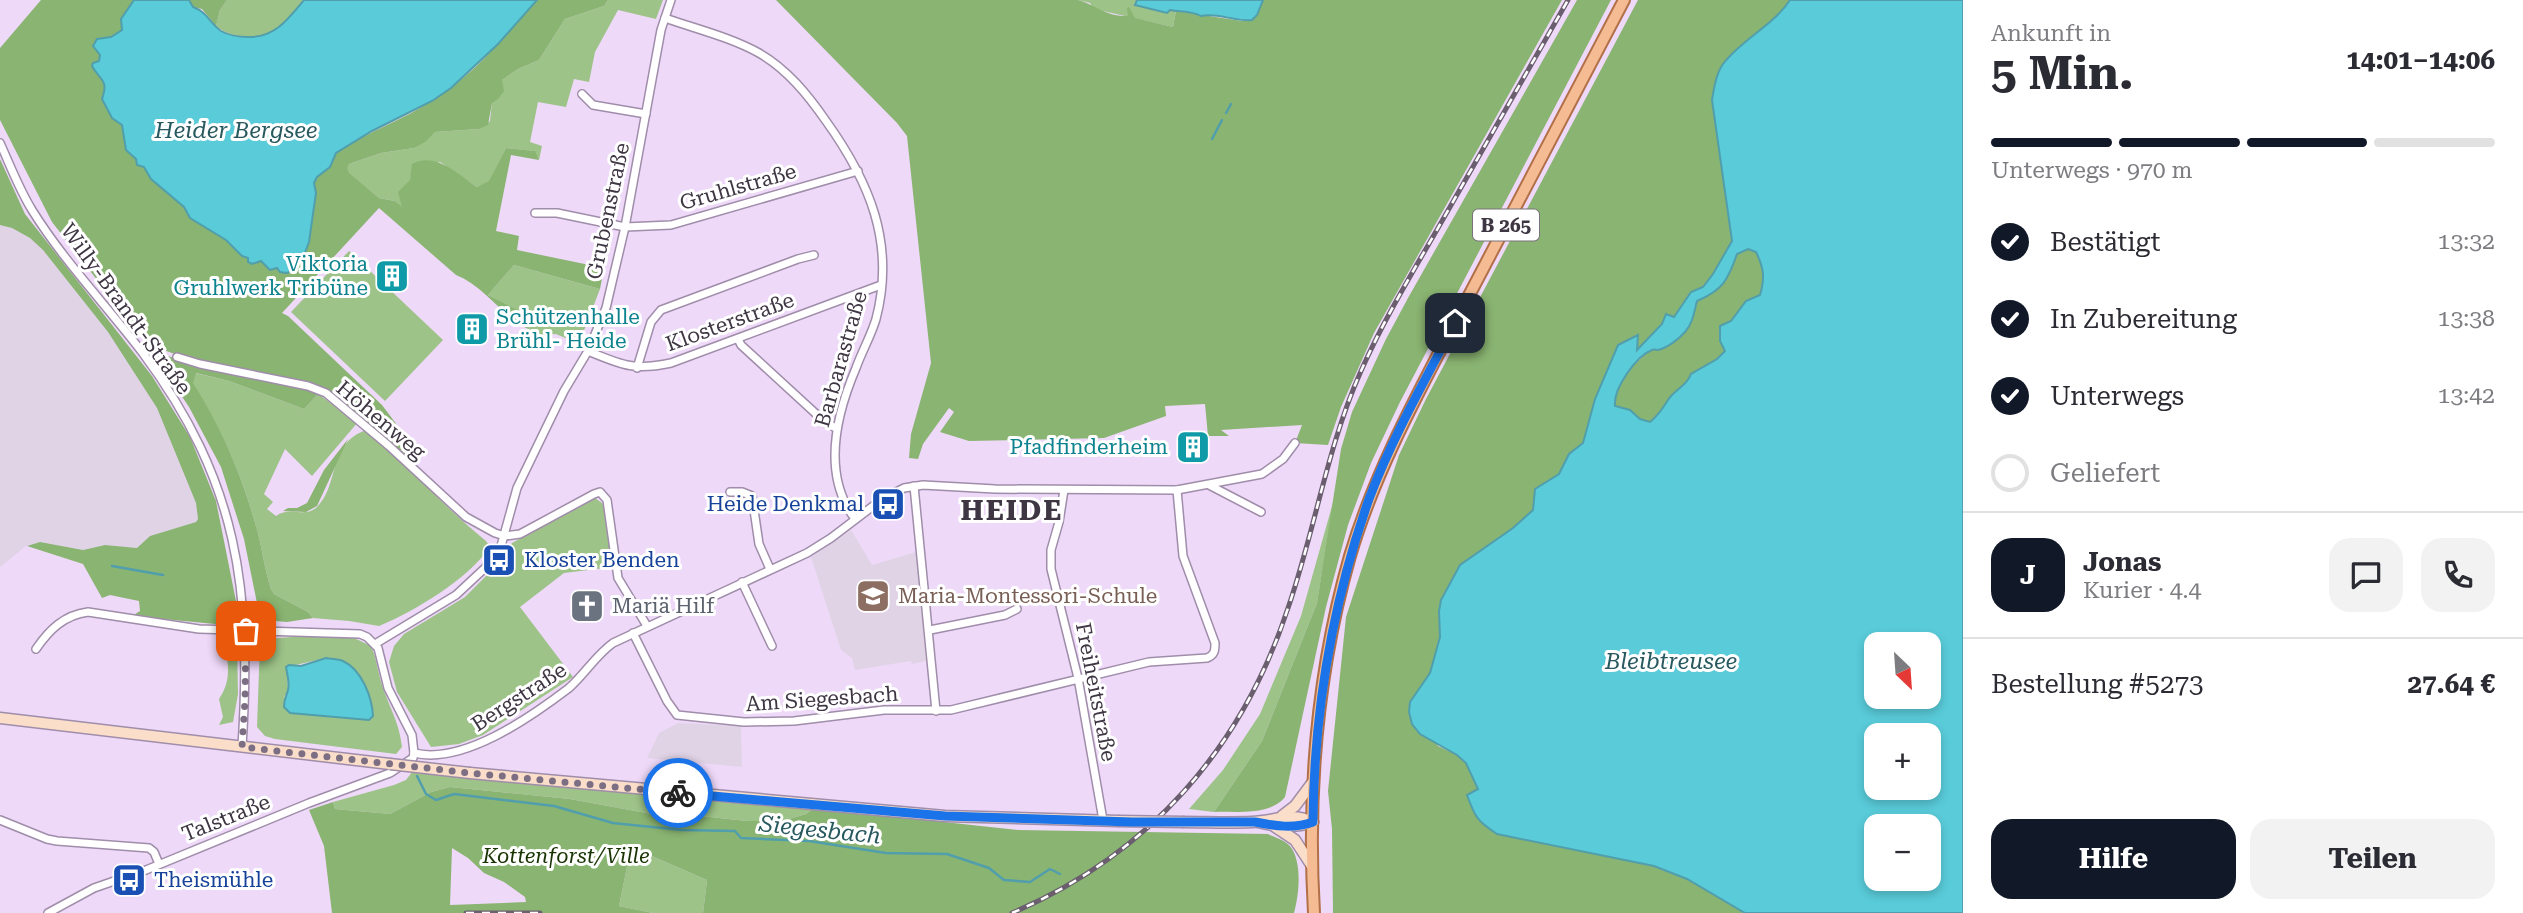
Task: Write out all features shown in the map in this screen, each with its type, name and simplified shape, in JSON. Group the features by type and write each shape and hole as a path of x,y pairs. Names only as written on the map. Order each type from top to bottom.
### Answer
{"main road":[{"name":"B 265","path":"1314,913 1313,782 1322,683 1335,614 1370,497 1417,395 1624,0"},
{"path":"0,718 470,773 945,816 1255,822 1273,826 1297,826 1313,822"},
{"path":"1281,816 1295,806 1313,782"},
{"path":"1255,822 1281,816 1297,816 1313,822"},
{"path":"1273,826 1295,840 1312,866"}],"street":[{"name":"Grubenstraße","path":"505,536 517,488 564,391 589,351 606,309 625,227 665,18 671,0"},
{"name":"Barbarastraße","path":"665,18 759,53 778,66 815,105 858,170 874,210 881,240 881,285 872,329 846,392 836,428 836,473 847,509 855,519"},
{"path":"582,94 593,105 646,114"},
{"name":"Willy-Brandt-Straße","path":"0,143 32,210 143,354 170,394 207,461 231,530 241,579 246,631 242,747"},
{"name":"Gruhlstraße","path":"535,213 557,213 625,227 671,225 858,170"},
{"path":"637,368 651,322 661,310 814,255"},
{"name":"Klosterstraße","path":"589,351 637,368 671,363 881,285"},
{"path":"738,339 741,345 826,424 836,428"},
{"name":"Höhenweg","path":"177,357 307,386 326,393 466,517 480,527 505,536"},
{"path":"936,711 914,486 1177,490 1262,474 1283,459 1295,443"},
{"path":"1208,485 1261,512"},
{"name":"Bergstraße","path":"414,753 435,756 483,742 559,696 582,677 605,649 647,626 807,553 881,500 914,486"},
{"name":"Freiheitstraße","path":"1064,489 1051,550 1051,569 1079,678 1103,820"},
{"name":"Am Siegesbach","path":"633,634 667,701 677,715 744,722 781,722 884,710 951,710 1149,662 1207,658 1212,656 1215,643 1184,556 1177,490"},
{"path":"375,644 456,595 485,568 501,547 505,536 520,534 600,492 607,500 618,578 647,626"},
{"path":"730,492 749,494 754,500 759,544 770,569"},
{"path":"742,582 772,646"},
{"path":"930,630 1004,615 1017,609"},
{"path":"36,649 47,633 62,622 88,612 177,626 246,631 349,632 367,637 380,652 388,688 411,734 414,753"},
{"name":"Talstraße","path":"48,913 94,888 390,773 413,758 414,753"},
{"path":"0,820 47,839 149,848 154,852 159,864"}],"shaded area":[{"path":"0,225 30,238 43,250 108,332 157,408 196,503 196,522 150,536 137,548 105,545 83,550 40,542 26,546 0,567"},
{"name":"Maria-Montessori-Schule","path":"851,530 872,565 916,552 926,661 855,670 852,658 841,650 811,557"},
{"path":"678,723 741,726 742,767 647,758 659,733"}],"green space":[{"path":"41,0 134,0 121,19 122,30 102,39 96,50 100,55 95,72 104,84 102,99 122,125 126,150 136,159 137,165 144,167 151,179 184,207 190,218 226,240 252,264 261,261 270,269 277,268 309,242 316,193 314,183 317,177 330,167 332,158 342,148 411,113 448,90 488,54 537,0 608,0 604,6 565,19 539,60 502,80 504,91 492,103 488,125 479,129 435,132 414,148 381,153 349,164 347,168 349,173 379,198 395,201 402,207 398,192 410,180 412,164 429,160 438,162 477,187 489,181 506,148 535,151 539,160 511,155 496,231 519,236 517,250 604,268 600,289 514,265 488,295 523,313 528,329 475,286 456,275 379,208 282,313 382,405 418,453 413,466 331,392 311,383 186,358 147,344 52,222 0,120 0,48"},
{"path":"189,0 227,0 220,10 216,26 202,9 193,7"},
{"path":"227,0 304,0 280,27 266,35 247,37 231,34 216,26 220,10"},
{"path":"608,0 663,0 656,19 618,10 595,52 589,82 574,79 566,107 538,102 530,142 542,146 539,160 534,151 506,148 489,182 477,187 440,162 413,168 403,209 395,201 379,198 348,173 346,168 349,164 381,153 414,148 435,132 479,129 490,121 492,102 502,80 539,60 565,19 604,6"},
{"path":"776,0 1078,0 1120,16 1128,16 1129,7 1135,18 1173,27 1176,11 1242,21 1257,15 1263,0 1562,0 1374,333 1341,407 1328,445 1295,443 1302,425 1221,430 1229,436 1208,436 1205,404 1165,406 1166,416 1104,438 969,441 940,432 954,412 949,408 923,444 918,459 909,458 911,434 931,363 907,136"},
{"path":"1078,0 1137,0 1136,5 1176,11 1173,27 1094,9 1090,3"},
{"path":"1577,0 1611,0 1400,402 1371,463 1348,525 1326,607 1285,797 1279,803 1262,810 1214,812 1262,741 1317,603 1341,449 1352,412 1408,298"},
{"path":"1638,0 1790,0 1782,12 1747,41 1712,100 1732,241 1714,274 1703,287 1691,292 1674,317 1666,314 1662,324 1636,351 1638,335 1608,374 1595,399 1583,443 1569,454 1559,474 1535,489 1533,510 1513,528 1460,565 1441,600 1440,637 1430,673 1410,702 1438,746 1457,755 1466,763 1497,834 1654,866 1687,879 1745,913 1333,913 1332,829 1328,791 1346,617 1399,455 1426,399"},
{"path":"0,159 25,214 152,376 190,437 216,501 239,616 225,625 132,616 140,611 139,601 110,595 102,598 83,564 27,546 40,542 83,550 105,545 137,548 150,536 196,522 198,519 196,503 157,408 108,332 43,250 30,238 0,225"},
{"path":"1748,249 1756,252 1761,263 1762,289 1760,295 1736,314 1728,327 1720,341 1725,350 1717,359 1691,374 1650,423 1630,410 1615,406 1616,393 1631,368 1693,319 1697,301 1717,288 1727,276 1737,254"},
{"path":"349,251 443,340 385,401 291,312"},
{"path":"514,265 600,289 580,341 577,343 556,334 540,335 528,329 522,313 488,295"},
{"path":"153,353 223,373 301,388 318,394 304,409 229,381 196,373 193,383 222,434 244,488 271,589 274,594 308,612 313,618 287,622 264,620 258,608 244,539 221,467 189,407"},
{"path":"195,373 229,381 304,409 318,394 358,422 312,476 285,449 264,494 273,502 267,509 276,516 287,512 307,512 317,507 329,487 339,454 354,436 366,430 490,547 454,583 408,612 379,626 313,618 308,612 274,594 271,589 244,488 230,452 192,383"},
{"path":"348,439 317,506 306,512 283,511 307,503 324,470"},
{"path":"595,498 605,509 613,567 564,573 520,607 573,677 483,735 459,744 431,747 397,692 389,662 394,646 404,634 465,597 490,572 512,543"},
{"path":"1334,499 1317,603 1262,741 1214,812 1189,809 1223,770 1260,714 1301,616"},
{"path":"222,634 230,636 237,643 238,694 233,722 219,725 223,717 219,699 228,675"},
{"path":"304,636 352,637 371,646 397,723 402,747 396,754 265,736 257,727 260,643 266,639","holes":["326,658 283,698 288,691 287,667"]},
{"path":"416,767 814,808 806,814 782,821 747,821 657,815 570,799 450,787 431,792 390,814 335,809 333,802 406,780"},
{"name":"Kottenforst/Ville","path":"450,787 570,799 657,815 747,821 782,821 806,814 814,808 1018,830 1268,834 1287,843 1293,851 1299,878 1297,897 1294,913 703,913 707,880 631,847 619,906 653,913 332,913 324,846 309,810 333,802 335,809 390,814 431,792","holes":["452,848 484,873 504,882 525,897 526,902 450,905"]},
{"path":"631,847 707,880 703,913 653,913 619,906"}],"water":[{"name":"Heider Bergsee","path":"134,0 189,0 193,7 221,31 248,37 273,31 304,0 537,0 498,44 451,88 336,153 330,167 317,177 314,183 316,193 309,242 304,255 293,270 287,273 280,272 277,268 270,270 261,261 252,264 248,262 248,258 242,256 226,240 190,218 184,207 151,179 144,167 137,165 136,159 126,150 122,125 112,118 102,99 104,84 92,66 99,61 100,55 93,46 97,39 111,37 122,30 121,19"},
{"path":"1137,0 1263,0 1257,15 1252,20 1246,20 1170,10 1167,13 1135,5"},
{"name":"Bleibtreusee","path":"1790,0 1963,0 1963,913 1745,913 1687,879 1654,866 1497,834 1481,822 1472,809 1467,795 1478,789 1466,763 1420,734 1412,724 1409,712 1410,702 1430,673 1440,637 1441,600 1460,565 1513,528 1533,510 1535,489 1559,474 1569,454 1583,443 1595,399 1618,345 1638,335 1637,350 1662,324 1666,314 1674,317 1691,292 1703,287 1713,274 1732,241 1712,100 1723,64","holes":["1748,249 1756,252 1762,268 1763,283 1760,295 1746,301 1731,321 1720,326 1720,341 1725,351 1717,359 1691,374 1687,382 1671,396 1650,422 1640,419 1630,410 1615,406 1622,382 1633,366 1646,353 1673,343 1688,329 1697,301 1719,288 1731,271 1737,254"]},
{"path":"326,658 343,661 361,677 372,709 373,716 369,720 290,713 284,707 289,684 286,667 301,666"}],"waterway":[{"path":"1226,113 1231,104"},
{"path":"1212,139 1222,120"},
{"path":"112,566 163,575"},
{"name":"Siegesbach","path":"417,776 426,794 436,800 454,794 554,806 613,823 681,830 735,831 741,838 809,841 886,853 947,854 989,868 1004,880 1030,882 1050,869 1060,874"}],"railway":[{"path":"1012,913 1061,889 1106,861 1147,828 1184,792 1245,707 1269,659 1288,608 1339,429 1361,371 1400,295 1568,0"},
{"path":"466,913 540,913"}],"way so far":[{"path":"246,631 242,747 678,793"}],"place":[{"name":"Viktoria Gruhlwerk Tribüne","path":"392,276"},
{"name":"Schützenhalle Brühl- Heide","path":"472,329"},
{"name":"Pfadfinderheim","path":"1193,447"},
{"name":"Heide Denkmal","path":"888,504"},
{"name":"Kloster Benden","path":"499,560"},
{"name":"Maria-Montessori-Schule","path":"873,596"},
{"name":"Mariä Hilf","path":"587,606"},
{"name":"Theismühle","path":"129,880"}],"district":[{"name":"HEIDE","path":"1012,510"}],"route":[{"path":"678,793 945,816 1132,822 1255,822 1273,826 1297,826 1313,822 1313,782 1322,683 1335,614 1351,554 1370,497 1390,451 1455,323"}]}
